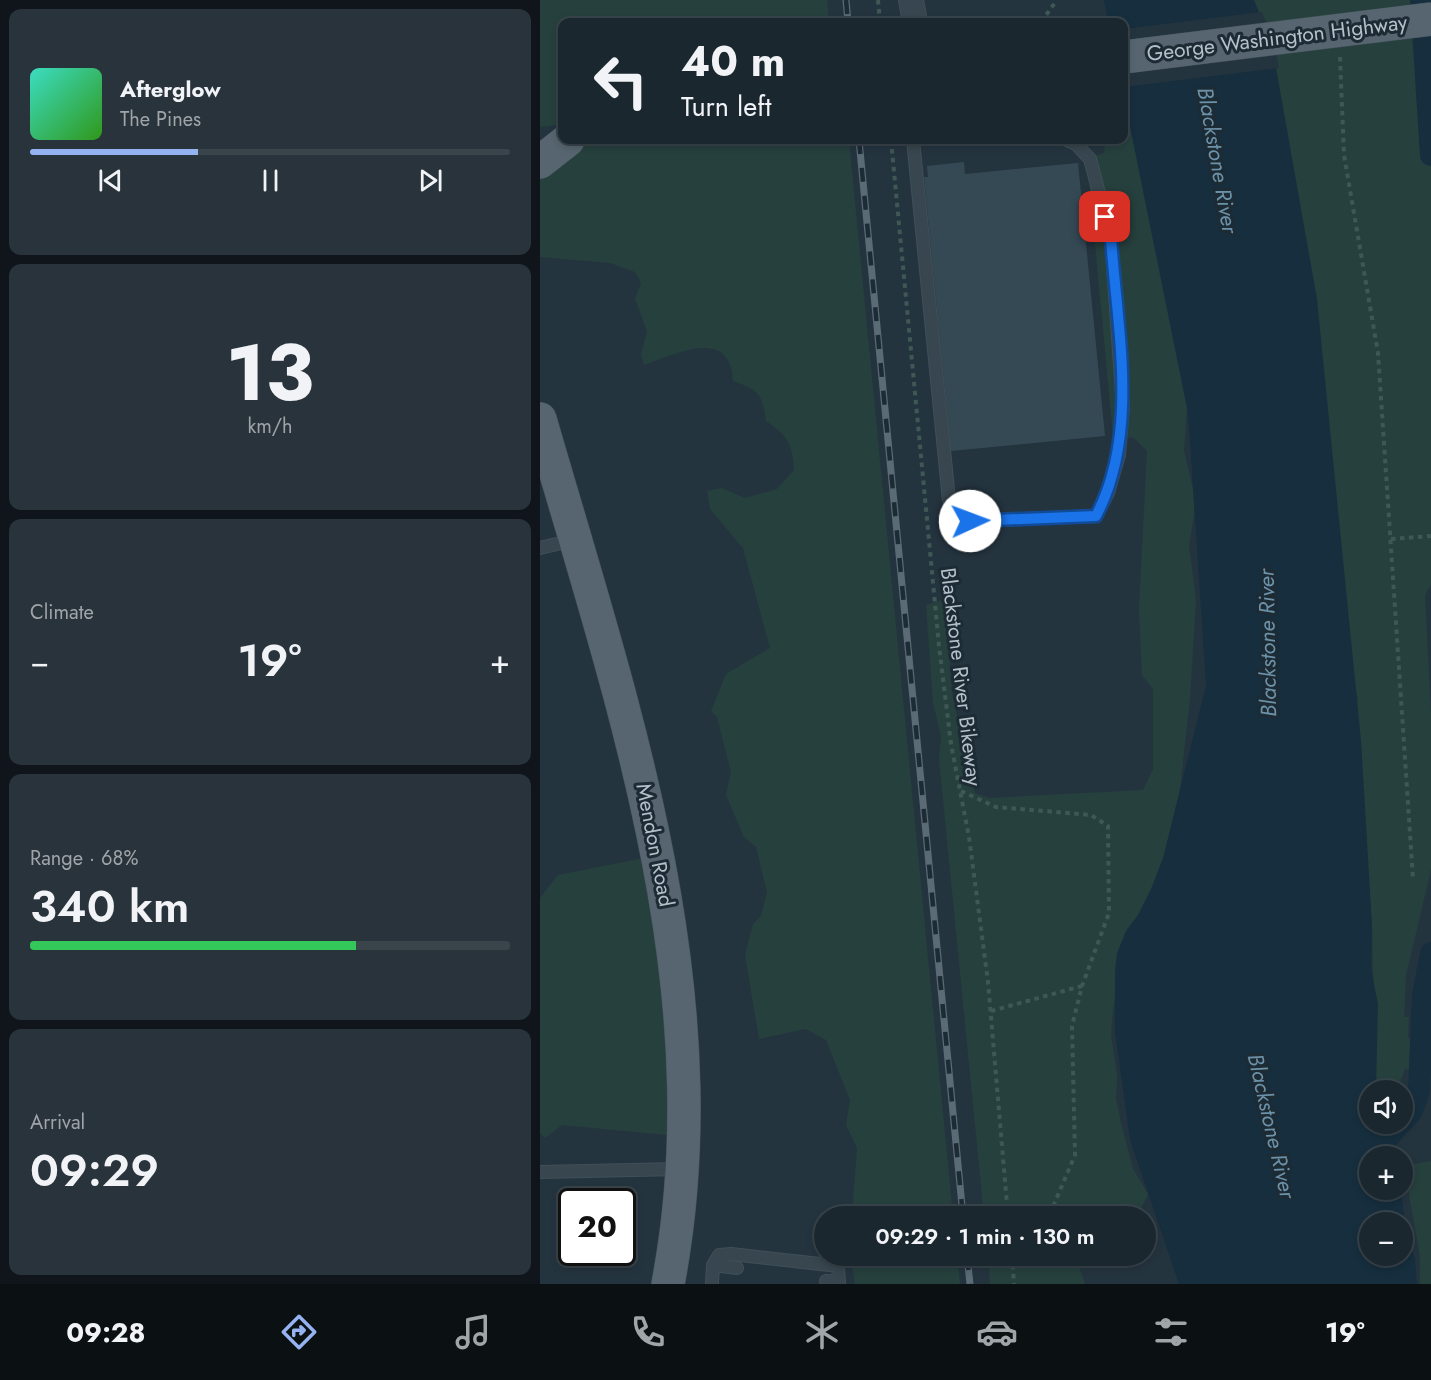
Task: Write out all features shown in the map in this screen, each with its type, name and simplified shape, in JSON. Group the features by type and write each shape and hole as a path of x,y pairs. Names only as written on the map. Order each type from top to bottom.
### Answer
{"main road":[{"name":"George Washington Highway","path":"1128,57 1431,19"},
{"path":"540,139 558,134"},
{"path":"540,162 563,144"},
{"name":"Mendon Road","path":"540,419 639,764 663,874 684,1066 684,1169 668,1284"}],"street":[{"path":"911,0 914,18"}],"lane":[{"path":"913,144 949,500 970,521 1096,516 1108,493 1119,455 1123,408 1111,238 1090,159 1076,144"},
{"path":"540,548 575,539"},
{"path":"540,1172 684,1169"},
{"path":"712,1284 713,1265 719,1255 731,1254 838,1266 835,1282"},
{"path":"713,1265 736,1268"}],"path":[{"path":"878,0 880,18"},
{"path":"1044,18 1057,0"},
{"path":"1339,48 1344,155 1378,352 1413,879"},
{"name":"Blackstone River Bikeway","path":"891,144 940,656 951,744 974,869 991,1011 1007,1206"},
{"path":"1391,539 1431,536"},
{"path":"960,791 996,807 1091,815 1108,825 1109,914 1082,986 1072,1026 1075,1155 1053,1206"},
{"path":"991,1011 1082,986"},
{"path":"1013,1266 1014,1284"}],"green space":[{"path":"540,0 827,0 829,18 558,18 558,125 540,127"},
{"path":"1242,0 1431,0 1431,584 1425,595 1431,716 1431,870 1406,975 1404,1017 1409,1017 1408,1038 1431,1037 1431,1071 1405,1069 1401,1080 1376,1080 1372,925 1353,720 1358,700 1319,510"},
{"path":"1132,113 1189,375 1184,451 1196,501 1189,546 1196,600 1190,698 1175,835 1161,878 1120,957 1111,1035 1117,1075 1116,1098 1121,1123 1133,1169 1148,1194 1142,1206 983,1206 939,759 941,736 933,703 926,605 945,599 952,694 975,793 989,798 1143,790 1153,769 1153,689 1142,675 1139,609 1147,451 1134,438 1113,436 1087,158 1104,153 1105,144 1128,144 1128,114"},
{"path":"567,144 849,144 952,1206 853,1206 857,1148 846,1125 850,1100 826,1040 806,1029 759,1039 745,955 753,924 761,916 767,892 756,847 744,837 726,795 731,772 717,717 711,711 726,674 770,648 743,548 710,509 707,491 722,488 745,498 777,489 794,470 788,441 766,421 763,404 758,394 749,387 733,381 730,364 723,354 712,349 700,348 644,365 641,355 647,331 635,299 641,283 635,272 610,263 540,257 540,161"},
{"path":"664,854 677,1136 562,1125 545,1138 540,1133 540,898 558,875"},
{"path":"1431,1161 1431,1284 1420,1284 1420,1257 1410,1200 1413,1200 1413,1164"},
{"path":"852,1266 958,1266 960,1284 855,1284"},
{"path":"989,1266 1079,1266 1085,1284 990,1284"}],"water":[{"name":"Blackstone River","path":"1104,0 1254,0 1272,45 1317,299 1361,740 1372,925 1371,969 1378,1004 1376,1080 1359,1080 1359,1134 1389,1134 1394,1146 1359,1146 1359,1200 1402,1200 1404,1212 1359,1212 1359,1266 1413,1266 1413,1254 1417,1284 1179,1284 1156,1216 1156,1206 1152,1206 1130,1140 1115,1032 1115,970 1117,953 1126,931 1138,915 1163,858 1206,685 1188,413 1128,117 1128,18 1107,18"}],"pier":[{"path":"1262,12 1275,44 1279,68 1128,87 1128,29"}],"building":[{"path":"964,162 965,174 1078,163 1105,436 951,451 924,177 928,177 927,166"}],"waterway":[{"path":"1421,0 1431,155"},
{"path":"1376,1146 1386,1140 1412,1111 1419,1091 1423,995 1431,953"}],"railway":[{"path":"846,0 848,18"},
{"path":"859,144 962,1206"},
{"path":"968,1266 970,1284"}],"route":[{"path":"970,521 1096,516 1108,493 1119,455 1123,408 1111,238 1105,217"}]}
